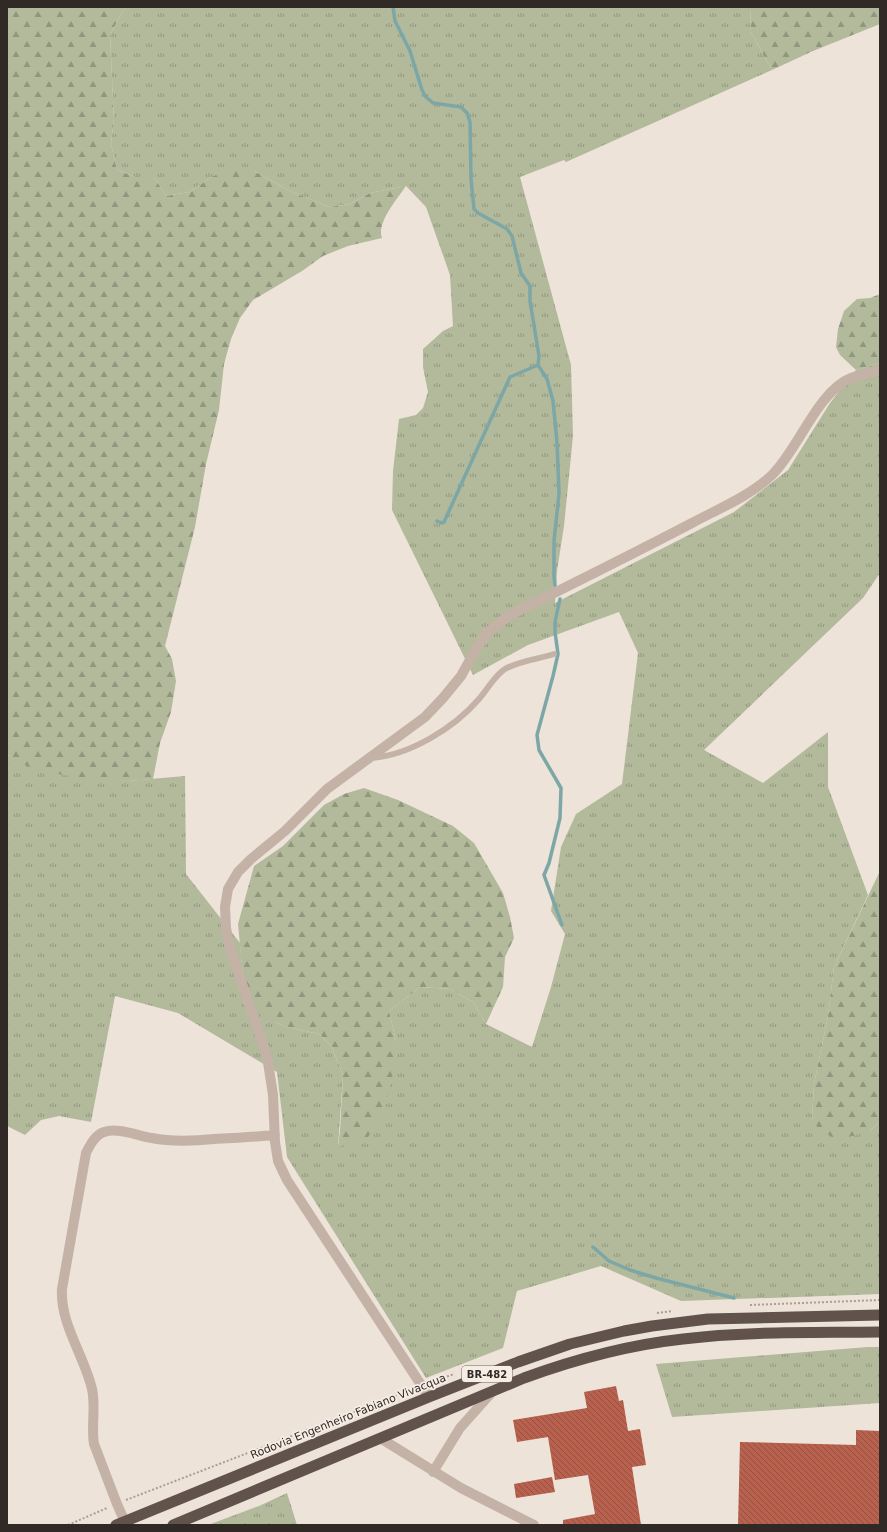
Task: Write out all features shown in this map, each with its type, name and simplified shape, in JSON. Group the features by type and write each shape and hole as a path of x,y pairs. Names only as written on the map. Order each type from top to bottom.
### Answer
{"highway":[{"name":"Rodovia Engenheiro Fabiano Vivacqua","path":"120,1523 429,1397 551,1350 597,1337 652,1326 715,1318 880,1314"},
{"name":"BR-482","path":"173,1525 524,1378 575,1360 654,1342 730,1335 880,1332"}],"street":[{"path":"429,1397 286,1180 278,1161 275,1135 274,1095 267,1056 230,949 226,928 228,889 238,872 251,859 285,831 327,789 425,716 443,698 460,676 476,648 488,632 508,616 662,539 751,491 780,468 827,395 839,384 851,378 880,370"},
{"path":"120,1523 117,1504 92,1435 92,1390 65,1317 61,1298 86,1153 91,1142 97,1136 104,1132 113,1131 155,1139 191,1141 275,1135"},
{"path":"433,1472 460,1428 493,1391"},
{"path":"380,1438 461,1488 534,1525"}],"lane":[{"path":"368,758 385,757 402,752 443,730 478,700 498,674 506,669 554,654"}],"green space":[{"path":"7,7 125,7 110,35 114,119 111,144 117,170 135,177 154,177 166,196 189,192 213,176 236,168 254,171 288,190 329,207 350,204 370,193 406,186 385,218 382,225 382,238 348,246 323,256 302,271 253,300 240,318 231,339 224,364 219,410 206,464 195,527 165,646 172,659 176,681 171,712 160,743 153,779 127,781 88,779 40,771 17,762 7,754"},
{"path":"125,7 750,7 751,32 772,70 566,162 564,160 520,177 571,365 573,436 564,526 557,571 555,603 734,512 788,470 830,403 856,370 880,363 880,573 863,598 704,750 763,783 828,732 828,787 868,895 834,967 828,1016 814,1084 812,1121 870,1131 880,1121 880,1294 681,1301 601,1266 517,1291 503,1348 426,1378 287,1157 277,1072 178,1013 115,996 91,1122 59,1116 41,1120 25,1135 7,1126 7,754 9,756 127,781 185,776 186,874 240,943 243,977 275,1022 287,1027 319,1034 332,1047 343,1076 338,1147 396,1041 389,1011 420,987 450,989 473,1002 486,1024 532,1047 551,987 565,934 551,911 561,847 576,814 622,784 638,653 619,612 528,645 473,675 392,510 393,471 399,419 416,415 423,408 428,392 423,367 423,349 443,331 453,326 450,275 426,207 406,186 370,193 350,204 329,207 288,190 254,171 213,176 189,192 166,196 154,177 135,177 117,170 111,144 114,119 110,35"},
{"path":"750,7 880,7 880,24 813,51 772,70 751,32"},
{"path":"880,294 880,363 856,370 840,355 836,347 838,329 844,311 857,299 870,298"},
{"path":"364,788 398,800 453,826 474,843 503,893 514,938 505,957 503,987 486,1024 473,1002 450,989 420,987 389,1011 396,1041 393,1073 384,1110 367,1139 338,1147 343,1076 332,1047 319,1034 287,1027 275,1022 260,1009 243,977 238,924 254,866 283,846 324,805 344,794"},
{"path":"880,871 880,1121 870,1131 838,1140 821,1131 812,1121 814,1084 828,1016 834,967"},
{"path":"880,1347 880,1403 672,1417 656,1364"},
{"path":"287,1493 297,1525 208,1525 259,1506"}],"building":[{"path":"616,1386 619,1401 623,1400 628,1431 640,1429 646,1465 632,1467 641,1525 563,1525 563,1520 595,1514 588,1475 555,1480 548,1437 517,1442 513,1420 587,1408 584,1392"},
{"path":"856,1430 880,1431 880,1525 738,1525 740,1442 856,1445"},
{"path":"552,1477 555,1492 516,1498 514,1484"}],"waterway":[{"path":"393,7 395,21 410,51 422,90 426,97 433,103 461,107 467,113 470,122 471,179 474,209 478,213 507,229 512,236 521,273 530,286 530,301 539,356 538,365 547,379 553,401 557,442 559,494 554,541 555,585"},
{"path":"437,521 442,523 444,522 510,377 538,365"},
{"path":"560,599 555,622 558,654 537,735 539,750 561,788 560,818 549,863 544,875 562,925"},
{"path":"593,1247 609,1261 630,1270 734,1298"}]}
